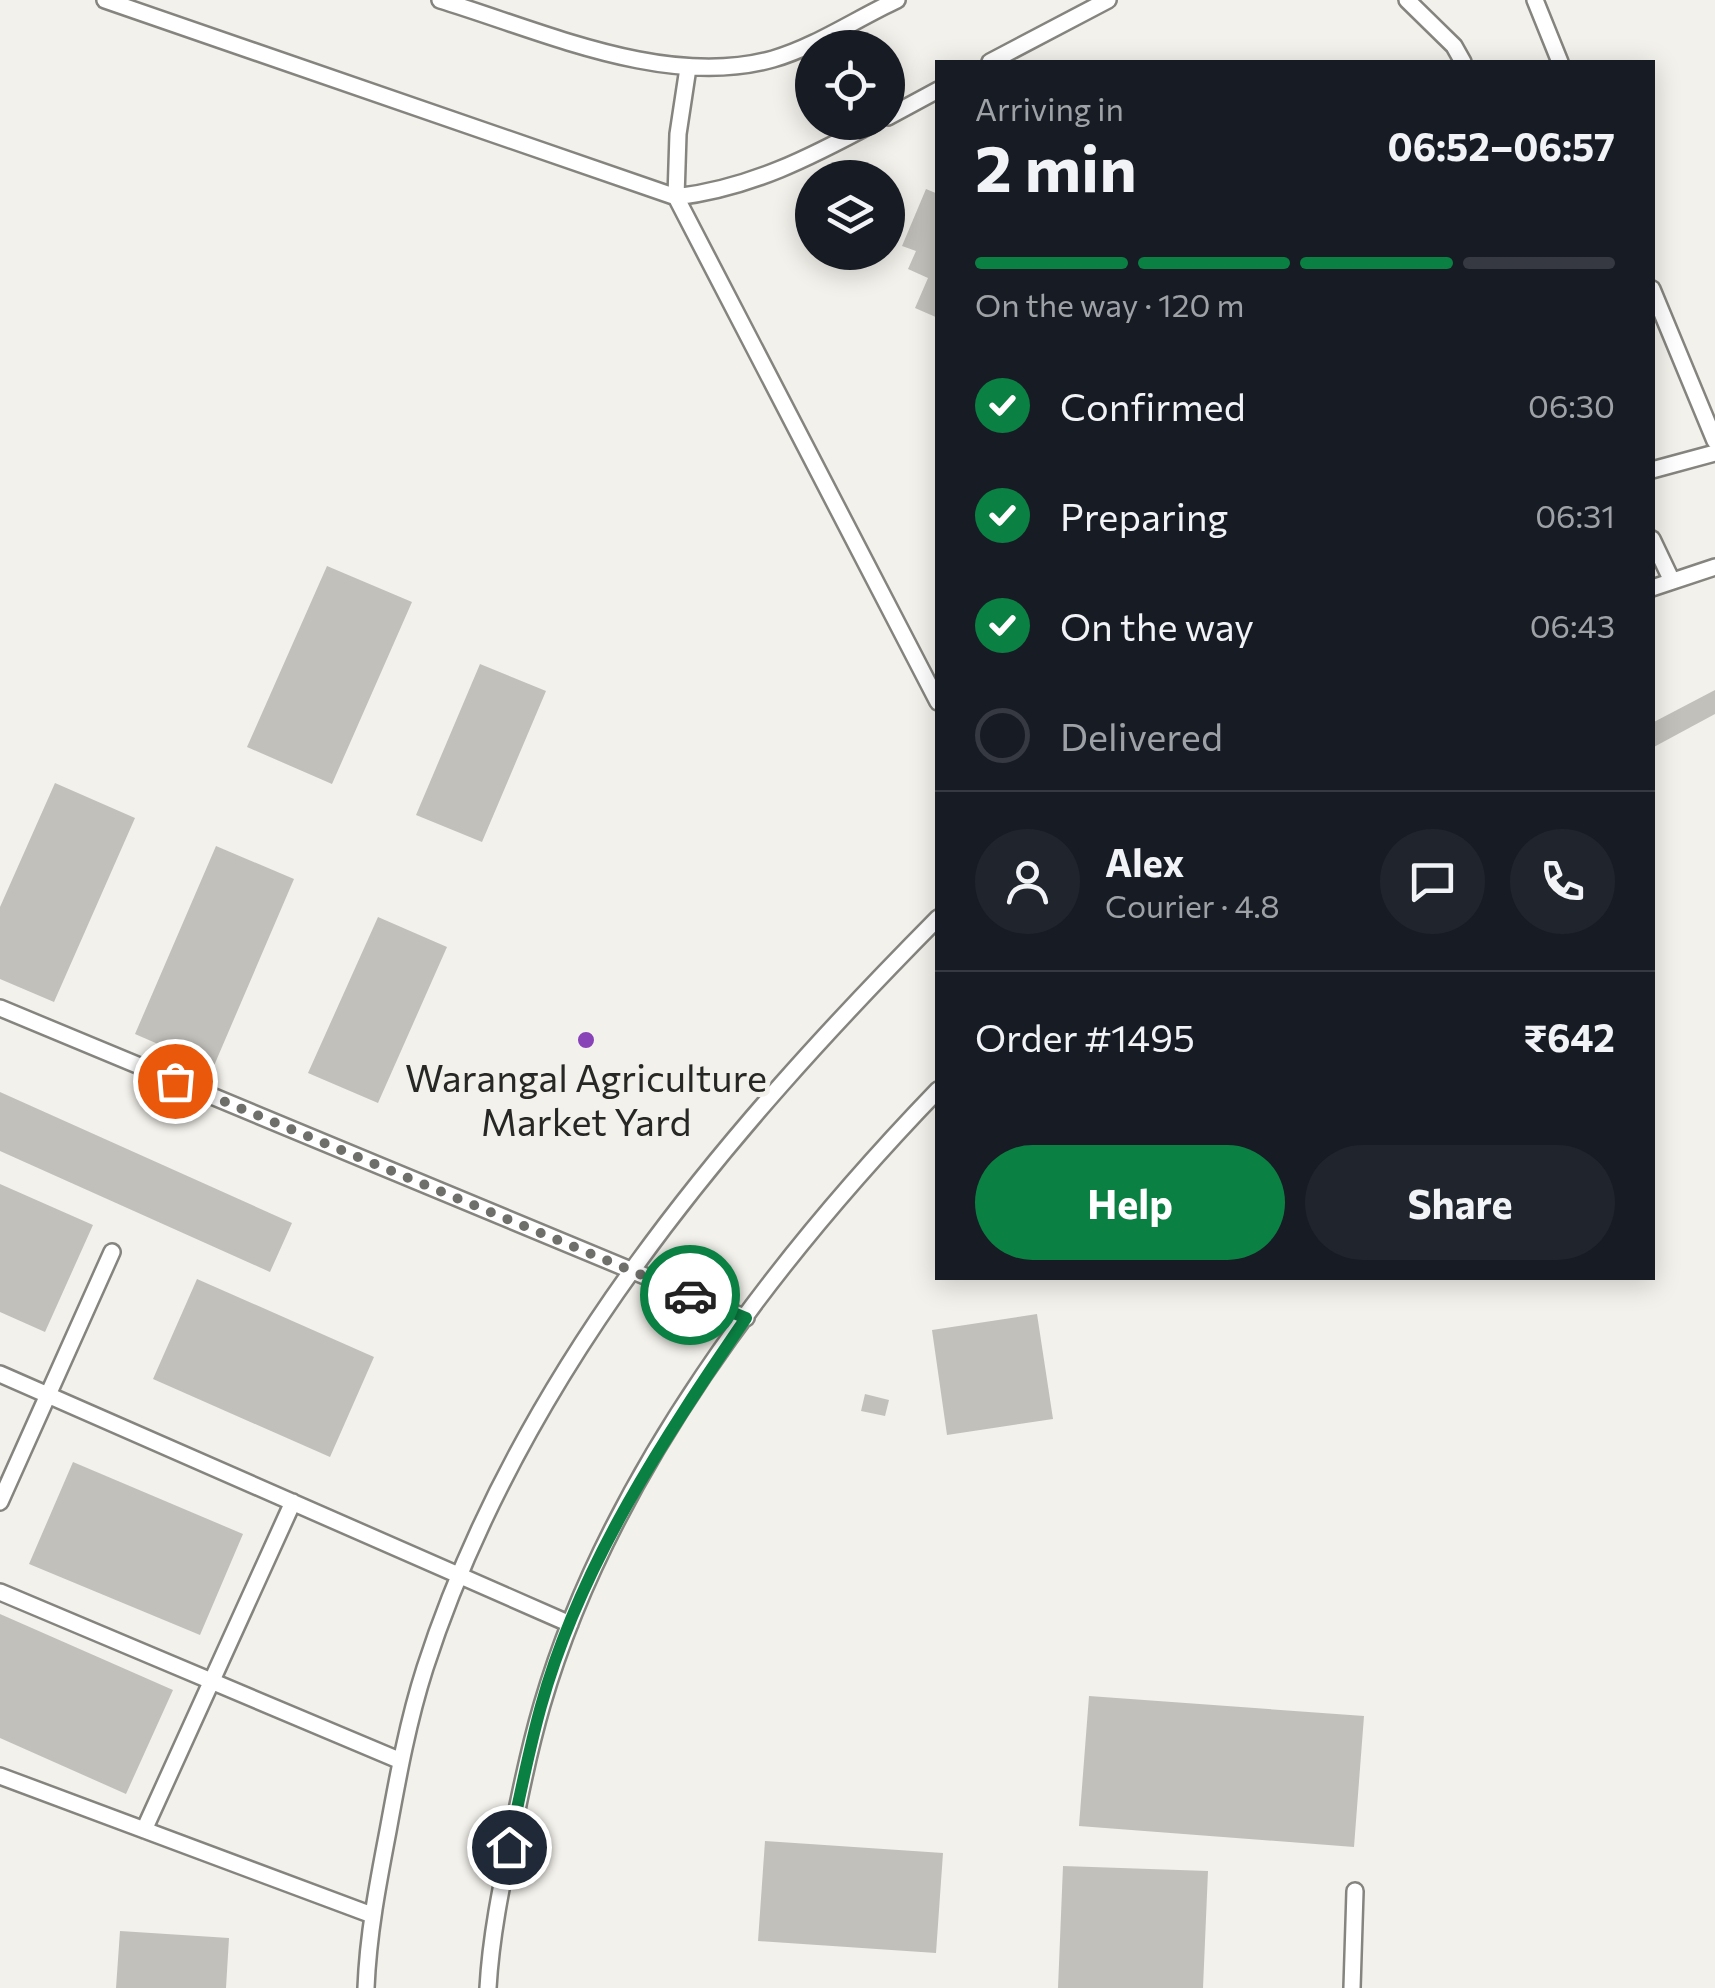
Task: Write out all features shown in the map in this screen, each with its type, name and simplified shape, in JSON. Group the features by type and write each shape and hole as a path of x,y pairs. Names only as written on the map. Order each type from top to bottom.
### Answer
{"lane":[{"path":"105,0 676,196 750,183 796,165 843,140"},
{"path":"440,0 647,62 688,68 738,66 777,58 898,0"},
{"path":"994,60 1108,0"},
{"path":"1407,0 1454,46 1462,60"},
{"path":"1534,0 1559,60"},
{"path":"688,68 678,134 676,196 935,696"},
{"path":"905,108 935,92"},
{"path":"1655,295 1715,441"},
{"path":"1655,469 1715,452"},
{"path":"1655,545 1672,581"},
{"path":"1655,587 1715,567"},
{"path":"366,1988 372,1915 401,1761 424,1670 459,1575 523,1443 579,1345 631,1270 820,1037 935,921"},
{"path":"0,1008 746,1318"},
{"path":"488,1988 496,1912 542,1704 570,1624 622,1517 682,1410 814,1223 935,1093"},
{"path":"0,1502 45,1394 112,1252"},
{"path":"0,1374 570,1624"},
{"path":"144,1830 293,1502"},
{"path":"0,1592 401,1761"},
{"path":"0,1776 372,1915"},
{"path":"1352,1988 1354,1892"}],"building":[{"path":"926,189 935,193 935,317 915,308 928,278 908,269 916,251 905,247 905,239"},
{"path":"327,566 412,602 332,784 247,747"},
{"path":"480,664 546,691 482,842 416,815"},
{"path":"1715,690 1715,714 1655,746 1655,721"},
{"path":"55,783 135,818 54,1002 0,979 0,907"},
{"path":"216,846 294,879 213,1068 135,1034"},
{"path":"378,917 447,947 378,1103 308,1073"},
{"path":"0,1092 292,1223 270,1272 0,1151"},
{"path":"0,1184 93,1225 45,1332 0,1312"},
{"path":"197,1279 374,1357 330,1457 153,1379"},
{"path":"1037,1314 1053,1419 947,1435 932,1330"},
{"path":"865,1394 889,1400 885,1416 861,1411"},
{"path":"73,1462 243,1534 200,1635 29,1564"},
{"path":"0,1614 173,1690 126,1794 0,1738"},
{"path":"1089,1696 1364,1716 1354,1847 1079,1826"},
{"path":"765,1841 943,1853 936,1953 758,1941"},
{"path":"1063,1866 1208,1871 1203,1988 1058,1988"},
{"path":"120,1931 229,1938 226,1988 116,1988"}],"way so far":[{"path":"175,1081 690,1295"}],"place":[{"name":"Warangal Agriculture Market Yard","path":"586,1040"}],"route":[{"path":"509,1847 542,1704 590,1577 682,1410 746,1318 690,1295"}]}
